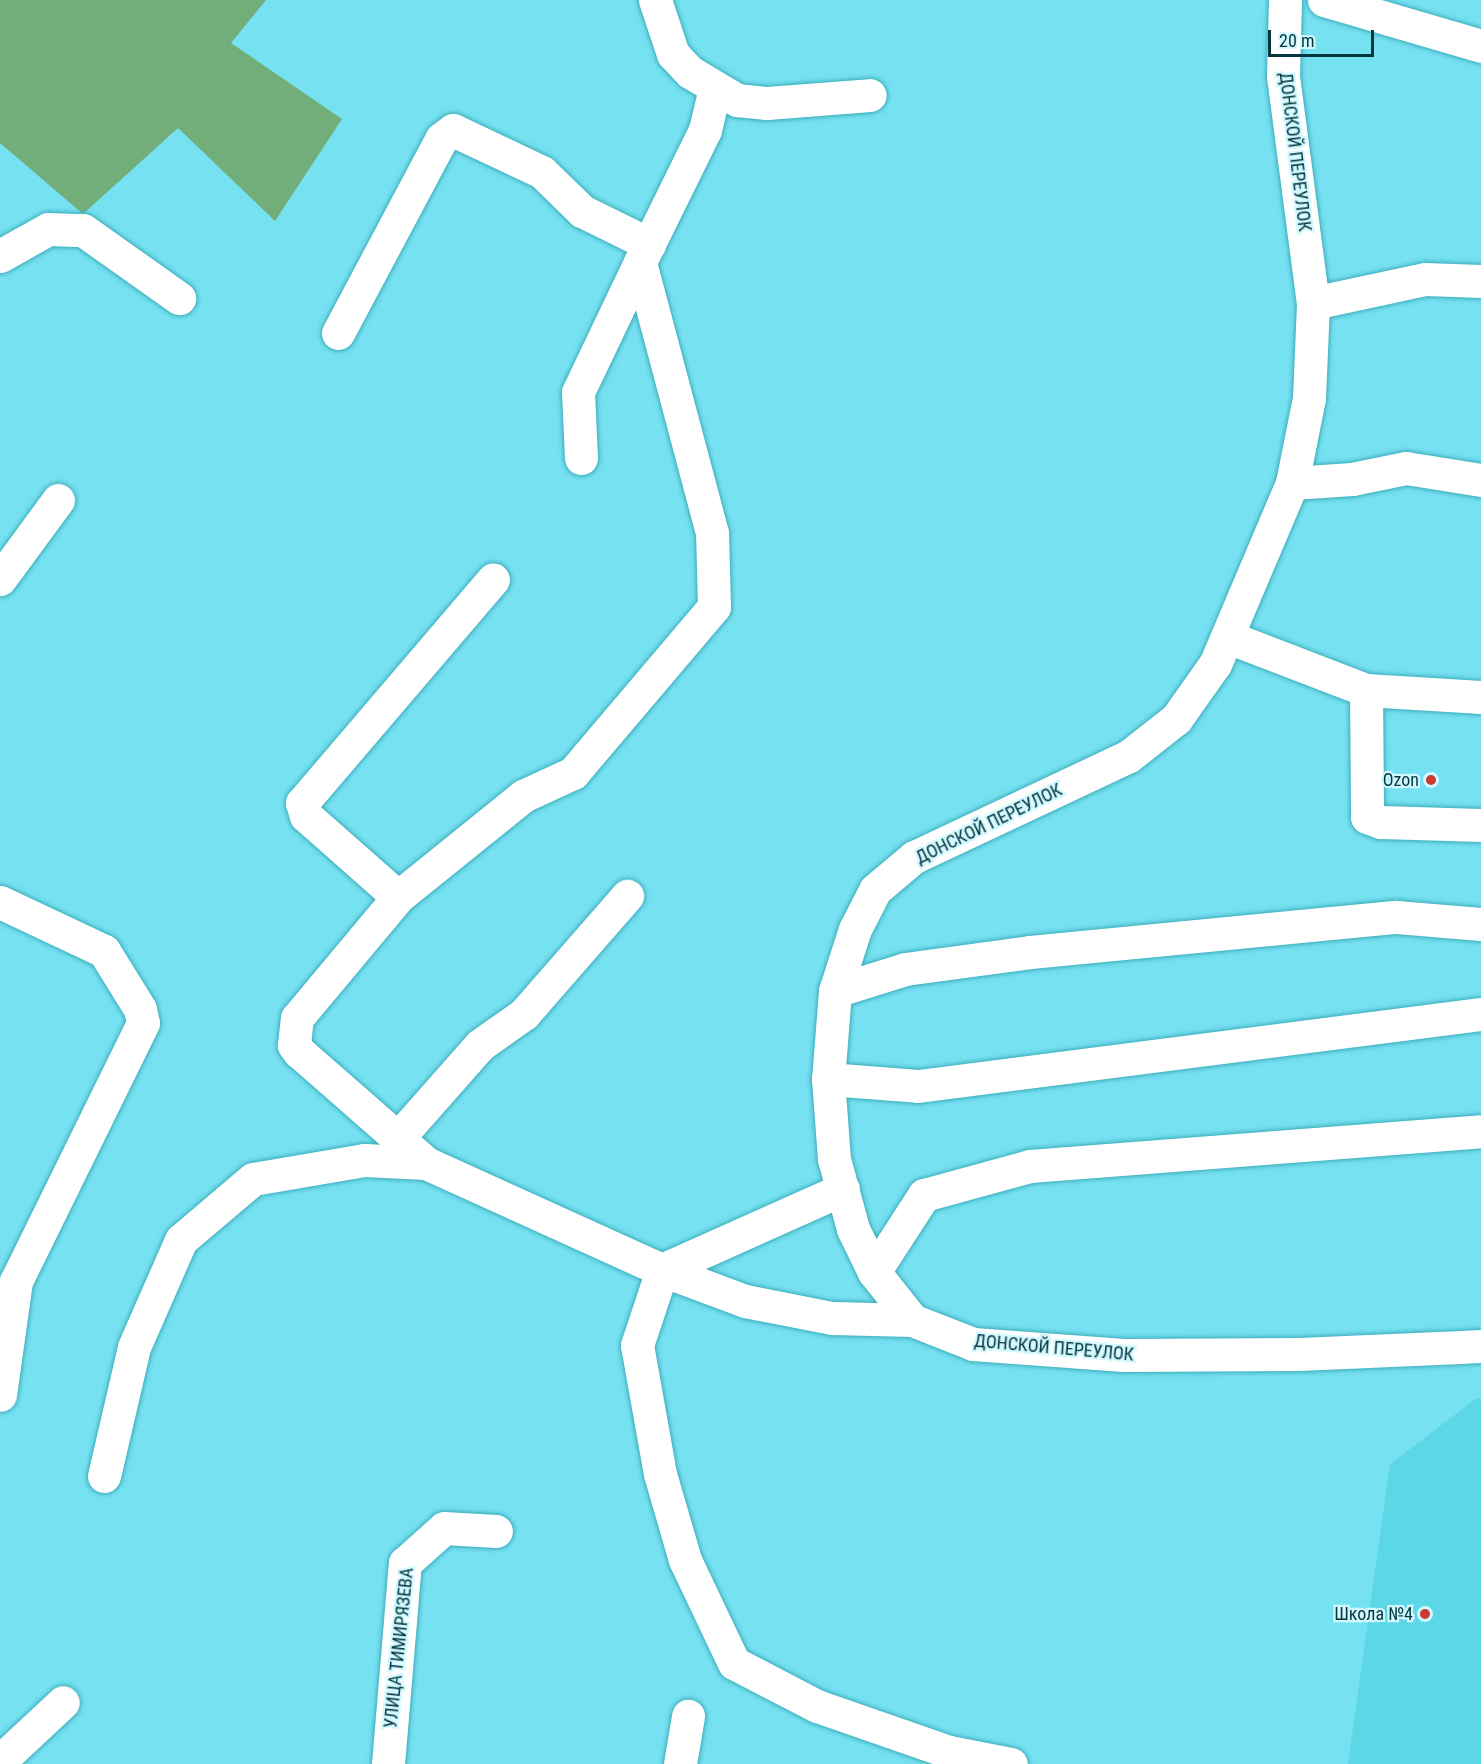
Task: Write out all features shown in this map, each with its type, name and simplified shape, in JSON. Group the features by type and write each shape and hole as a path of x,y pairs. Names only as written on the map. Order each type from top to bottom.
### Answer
{"street":[{"path":"655,0 673,54 715,88 737,100 767,103 870,95"},
{"name":"ДОНСКОЙ ПЕРЕУЛОК","path":"1285,0 1283,76 1313,303 1309,398 1292,483 1215,664 1176,719 1129,756 914,857 875,890 855,929 835,991 828,1079 834,1159 853,1229 874,1272 912,1320 973,1344 1124,1355 1299,1354 1481,1346"},
{"path":"1324,0 1481,46"},
{"path":"581,458 578,392 705,130 715,88"},
{"path":"338,333 441,139 453,130 542,172 582,211 644,253 712,533 714,607 573,772 523,796 398,897 300,1011 294,1035 299,1052 426,1163 662,1270 744,1301 832,1318 912,1320"},
{"path":"0,256 48,229 83,230 179,298"},
{"path":"1313,303 1425,279 1481,281"},
{"path":"1292,483 1352,479 1406,468 1481,480"},
{"path":"0,579 58,500"},
{"path":"398,897 306,816 302,802 493,579"},
{"path":"1228,637 1366,690 1481,697"},
{"path":"1366,690 1367,817 1381,822 1481,825"},
{"path":"398,1138 480,1045 524,1014 627,896"},
{"path":"0,902 104,951 140,1009 143,1023 16,1281 0,1395"},
{"path":"835,991 905,969 1030,952 1396,917 1481,924"},
{"path":"828,1079 918,1086 1481,1014"},
{"path":"874,1272 924,1195 1030,1166 1481,1131"},
{"path":"104,1476 134,1347 181,1240 253,1179 364,1160 426,1163"},
{"path":"843,1189 662,1270 637,1345 660,1474 685,1560 734,1663 817,1706 949,1752 1011,1764"},
{"name":"УЛИЦА ТИМИРЯЗЕВА","path":"388,1764 405,1563 444,1528 496,1532"},
{"path":"0,1761 63,1702"},
{"path":"680,1764 688,1716"}],"shaded area":[{"name":"Школа №4","path":"1477,1398 1481,1398 1481,1764 1348,1764 1390,1464"}],"green space":[{"path":"0,0 266,0 231,43 342,119 275,221 178,128 83,214 0,143"}],"place":[{"name":"Ozon","path":"1431,780"},
{"name":"Школа №4","path":"1425,1614"}]}
